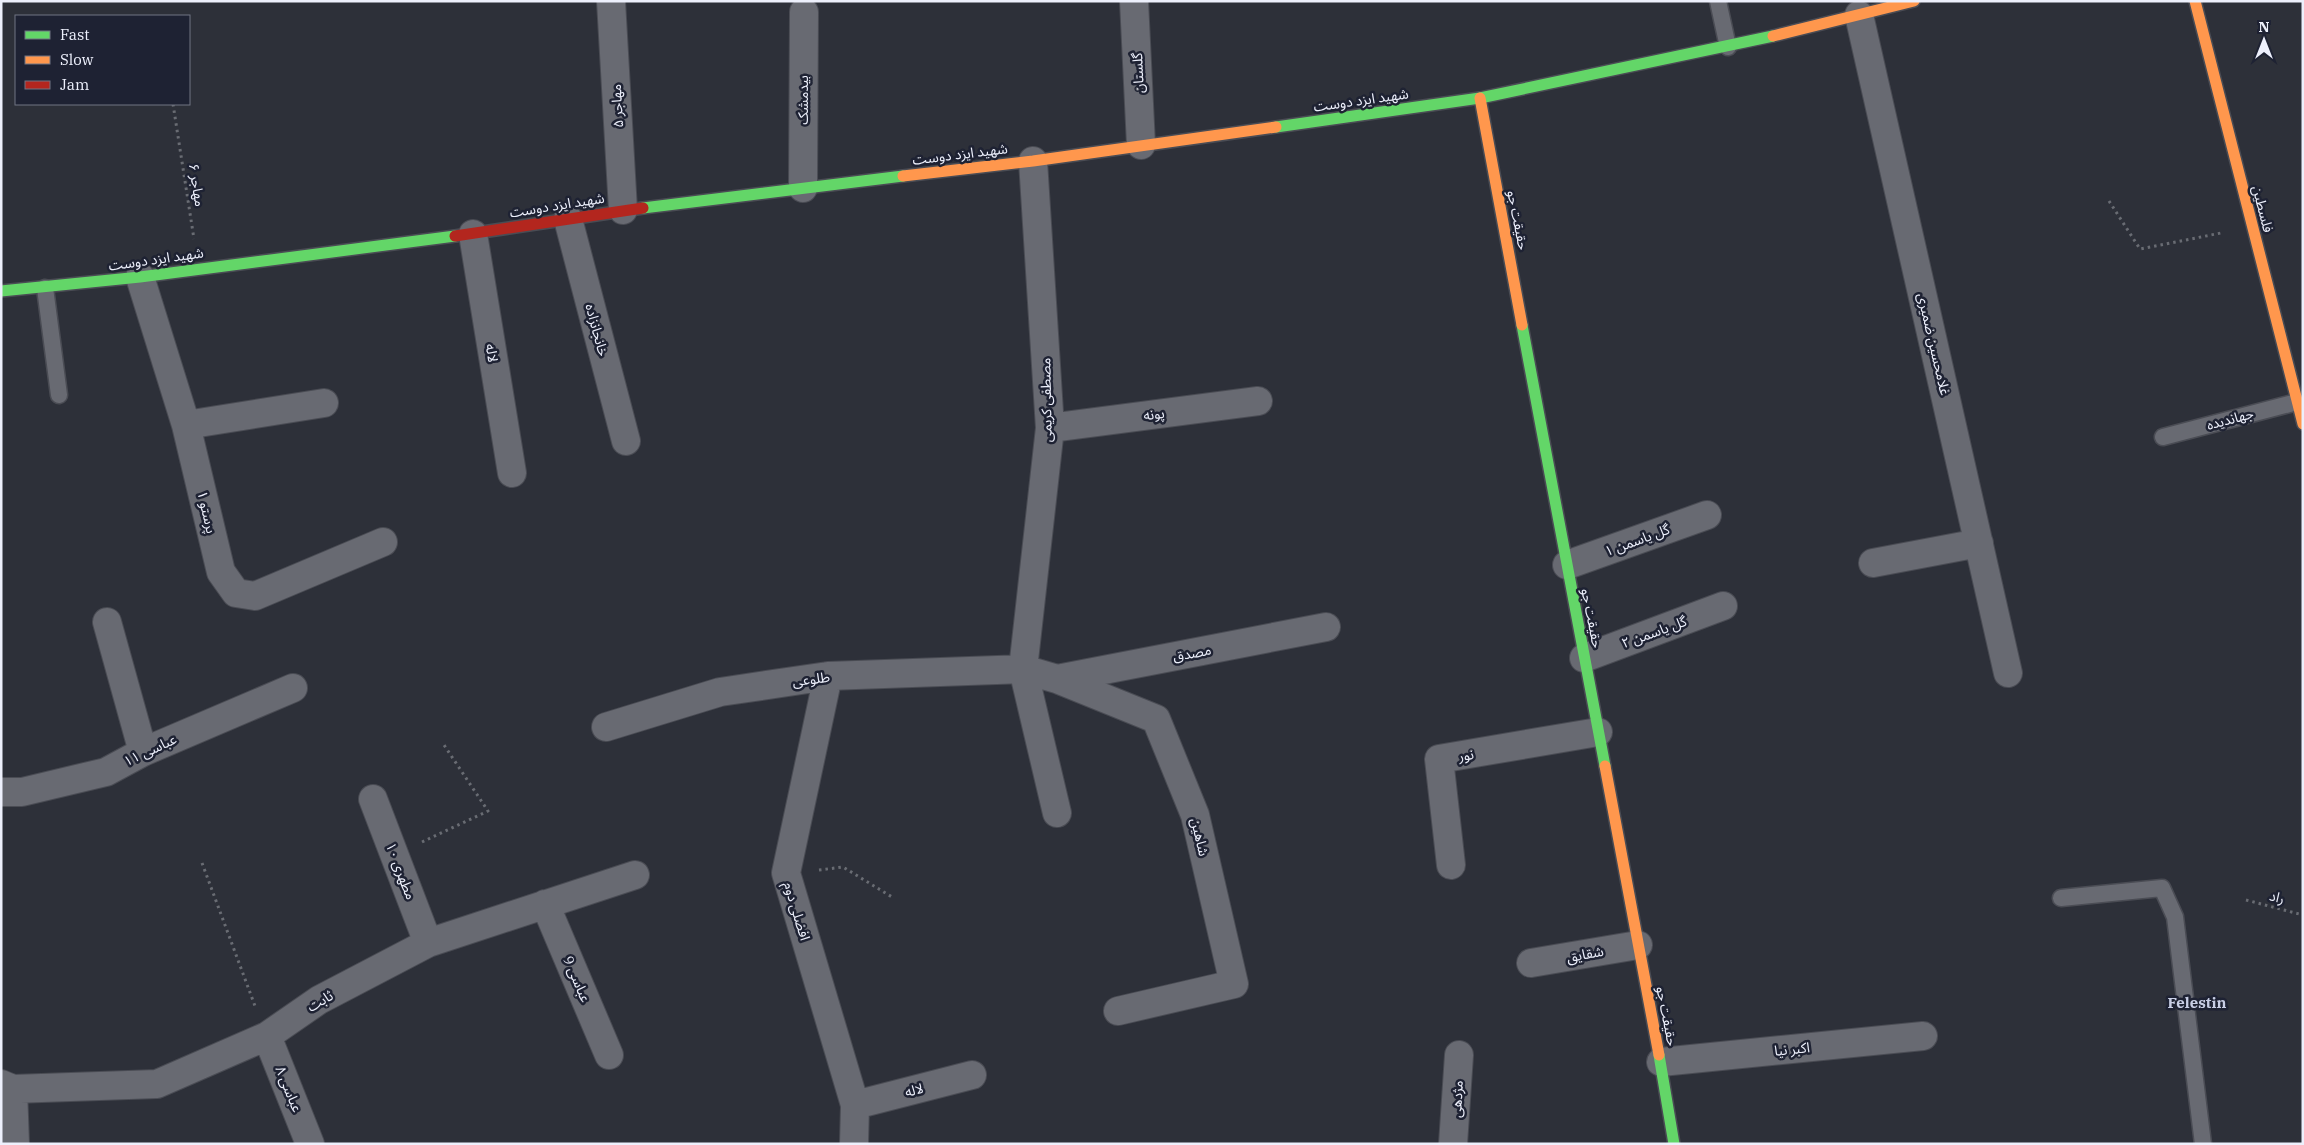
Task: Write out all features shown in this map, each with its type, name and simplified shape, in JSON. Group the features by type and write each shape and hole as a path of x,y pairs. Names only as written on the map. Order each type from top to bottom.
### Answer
{"main road":[{"name":"شهید ایزد دوست","path":"1,291 140,277 473,234 623,210 1033,161 1480,98 1728,47 1914,1"},
{"name":"فلسطین","path":"2195,1 2303,424"},
{"name":"حقیقت جو","path":"1480,98 1661,1062 1674,1144"}],"street":[{"name":"مهاجر ۵","path":"612,1 623,210"},
{"name":"گلستان","path":"1134,1 1141,145"},
{"name":"بیدمشک","path":"803,188 804,12"},
{"name":"غلامحسین ضمیری","path":"1859,15 2008,673"},
{"name":"مصطفی کریمی","path":"1033,161 1050,428 1023,669 1057,813"},
{"name":"خانجانزاده","path":"568,219 626,440"},
{"name":"لاله","path":"473,234 512,473"},
{"name":"پرستو ۱","path":"140,277 186,425 221,572 236,593 254,596 383,542"},
{"name":"پونه","path":"1050,428 1258,400"},
{"path":"186,425 324,403"},
{"name":"گل یاسمن ۱","path":"1567,565 1707,515"},
{"path":"1873,564 1979,544"},
{"name":"گل یاسمن ۲","path":"1584,658 1723,606"},
{"path":"107,622 143,752"},
{"name":"مصدق","path":"1057,679 1326,627"},
{"name":"طلوعی","path":"606,727 720,692 828,676 1023,669"},
{"name":"شاهین","path":"1023,669 1057,679 1156,719 1195,815 1234,984 1118,1011"},
{"name":"افضلی دوم","path":"828,676 786,873 855,1104 854,1144"},
{"name":"عباسی ۱۱","path":"1,792 22,792 106,772 143,752 293,688"},
{"name":"نور","path":"1452,865 1439,759 1598,732"},
{"name":"مطهری ۱۰","path":"374,799 428,943"},
{"name":"ثابت","path":"7,1086 157,1084 267,1036 319,1000 428,943 635,875"},
{"name":"عباسی 9","path":"546,904 609,1054"},
{"name":"شقایق","path":"1531,963 1638,944"},
{"name":"عباسی ۸","path":"267,1036 310,1144"},
{"name":"اکبر نیا","path":"1661,1062 1923,1036"},
{"name":"مژدهی","path":"1453,1144 1459,1054"},
{"name":"لاله","path":"855,1104 972,1075"},
{"path":"7,1086 15,1144"}],"lane":[{"path":"1718,1 1728,47"},
{"path":"45,288 59,395"},
{"name":"جهاندیده","path":"2164,437 2297,402"},
{"path":"2060,898 2162,888 2175,917 2203,1144"}],"path":[{"name":"مهاجر ۶","path":"173,105 198,269"},
{"path":"2109,201 2140,249 2252,226"},
{"path":"395,854 488,811 444,745"},
{"path":"202,863 267,1036"},
{"path":"786,873 843,868 892,897"},
{"name":"راد","path":"2246,900 2303,915"}],"traffic: fast":[{"path":"1276,127 1480,98 1773,36"},
{"path":"643,208 903,176"},
{"path":"1,291 140,277 455,236"},
{"path":"1522,325 1605,766"},
{"path":"1659,1055 1674,1144"}],"traffic: slow":[{"path":"1773,36 1914,1"},
{"path":"2195,1 2303,424"},
{"path":"1480,98 1522,325"},
{"path":"903,176 1033,161 1276,127"},
{"path":"1605,766 1659,1055"}],"traffic: jam":[{"path":"455,236 643,208"}],"district":[{"name":"Felestin","path":"2197,1002"}]}
